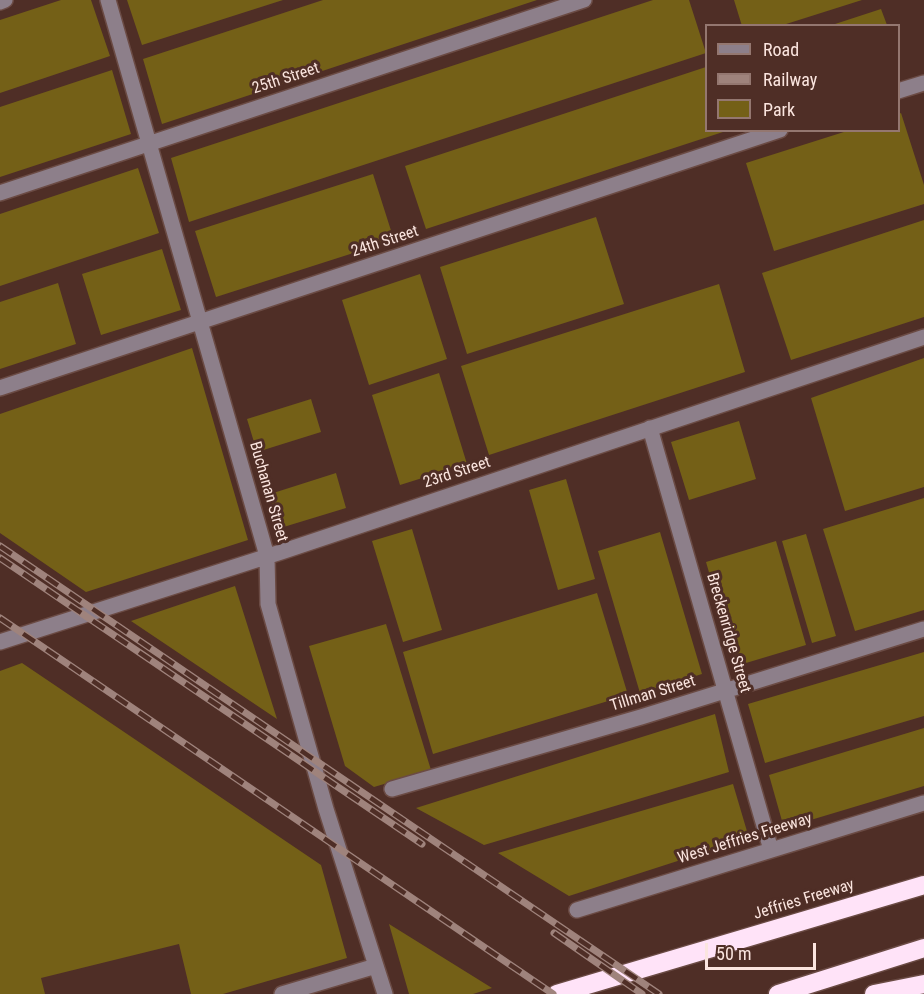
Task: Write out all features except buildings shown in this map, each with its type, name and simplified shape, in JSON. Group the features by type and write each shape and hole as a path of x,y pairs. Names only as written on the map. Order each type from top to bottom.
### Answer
{"highway":[{"path":"896,893 924,879"},
{"name":"Jeffries Freeway","path":"557,994 924,885"},
{"path":"786,992 924,948"},
{"path":"874,994 924,984"},
{"path":"786,992 816,994"}],"street":[{"path":"0,2 5,0"},
{"name":"Buchanan Street","path":"108,0 267,556 268,604 326,809 385,994"},
{"name":"25th Street","path":"0,193 584,0"},
{"path":"900,91 924,83"},
{"name":"24th Street","path":"0,388 774,132"},
{"name":"23rd Street","path":"0,642 267,556 924,337"},
{"name":"Breckenridge Street","path":"650,428 771,850"},
{"name":"Tillman Street","path":"392,789 924,629"},
{"name":"West Jeffries Freeway","path":"577,910 924,803"},
{"path":"282,994 376,966"}],"green space":[{"path":"61,0 91,0 110,56 0,93 0,20"},
{"path":"127,0 283,0 142,45"},
{"path":"323,0 537,0 162,124 143,59"},
{"path":"653,0 689,0 705,50 705,53 189,222 171,158"},
{"path":"734,0 862,0 786,24 741,24"},
{"path":"881,9 887,24 835,24"},
{"path":"705,67 705,132 723,132 426,229 405,166"},
{"path":"112,70 131,134 0,177 0,107"},
{"path":"900,114 924,185 924,204 774,251 746,163 844,132 900,132"},
{"path":"138,168 159,233 0,286 0,214"},
{"path":"373,174 394,240 216,297 195,231"},
{"path":"596,217 624,304 467,354 440,267"},
{"path":"924,220 924,317 791,360 762,273"},
{"path":"162,249 181,310 101,335 82,274"},
{"path":"420,274 447,359 369,385 342,300"},
{"path":"58,283 76,344 0,369 0,302"},
{"path":"719,284 745,372 489,455 461,366"},
{"path":"192,348 248,540 86,592 0,533 0,414"},
{"path":"924,358 924,487 845,511 811,398"},
{"path":"439,373 467,464 400,485 372,395"},
{"path":"311,399 321,432 257,452 247,419"},
{"path":"739,421 756,479 689,500 671,442"},
{"path":"336,473 346,508 277,529 267,495"},
{"path":"566,479 595,579 558,590 529,490"},
{"path":"924,498 924,610 855,631 823,529"},
{"path":"412,529 442,630 403,642 372,541"},
{"path":"660,532 702,674 640,693 598,551"},
{"path":"806,534 836,636 812,643 782,541"},
{"path":"776,541 806,645 736,666 706,562"},
{"path":"235,586 277,719 131,621"},
{"path":"597,593 628,695 433,754 403,652"},
{"path":"386,624 431,770 374,787 345,766 309,646"},
{"path":"924,652 924,716 765,763 748,704"},
{"path":"22,663 321,865 347,958 223,994 191,994 179,944 41,978 45,994 0,994 0,671"},
{"path":"715,714 729,772 484,845 416,808"},
{"path":"924,728 924,786 784,828 769,775"},
{"path":"733,784 749,838 569,896 498,853"},
{"path":"389,924 492,988 473,994 409,994"}],"railway":[{"path":"0,546 659,994"},
{"path":"0,558 422,844"},
{"path":"0,618 553,994"},
{"path":"554,933 642,994"}]}
